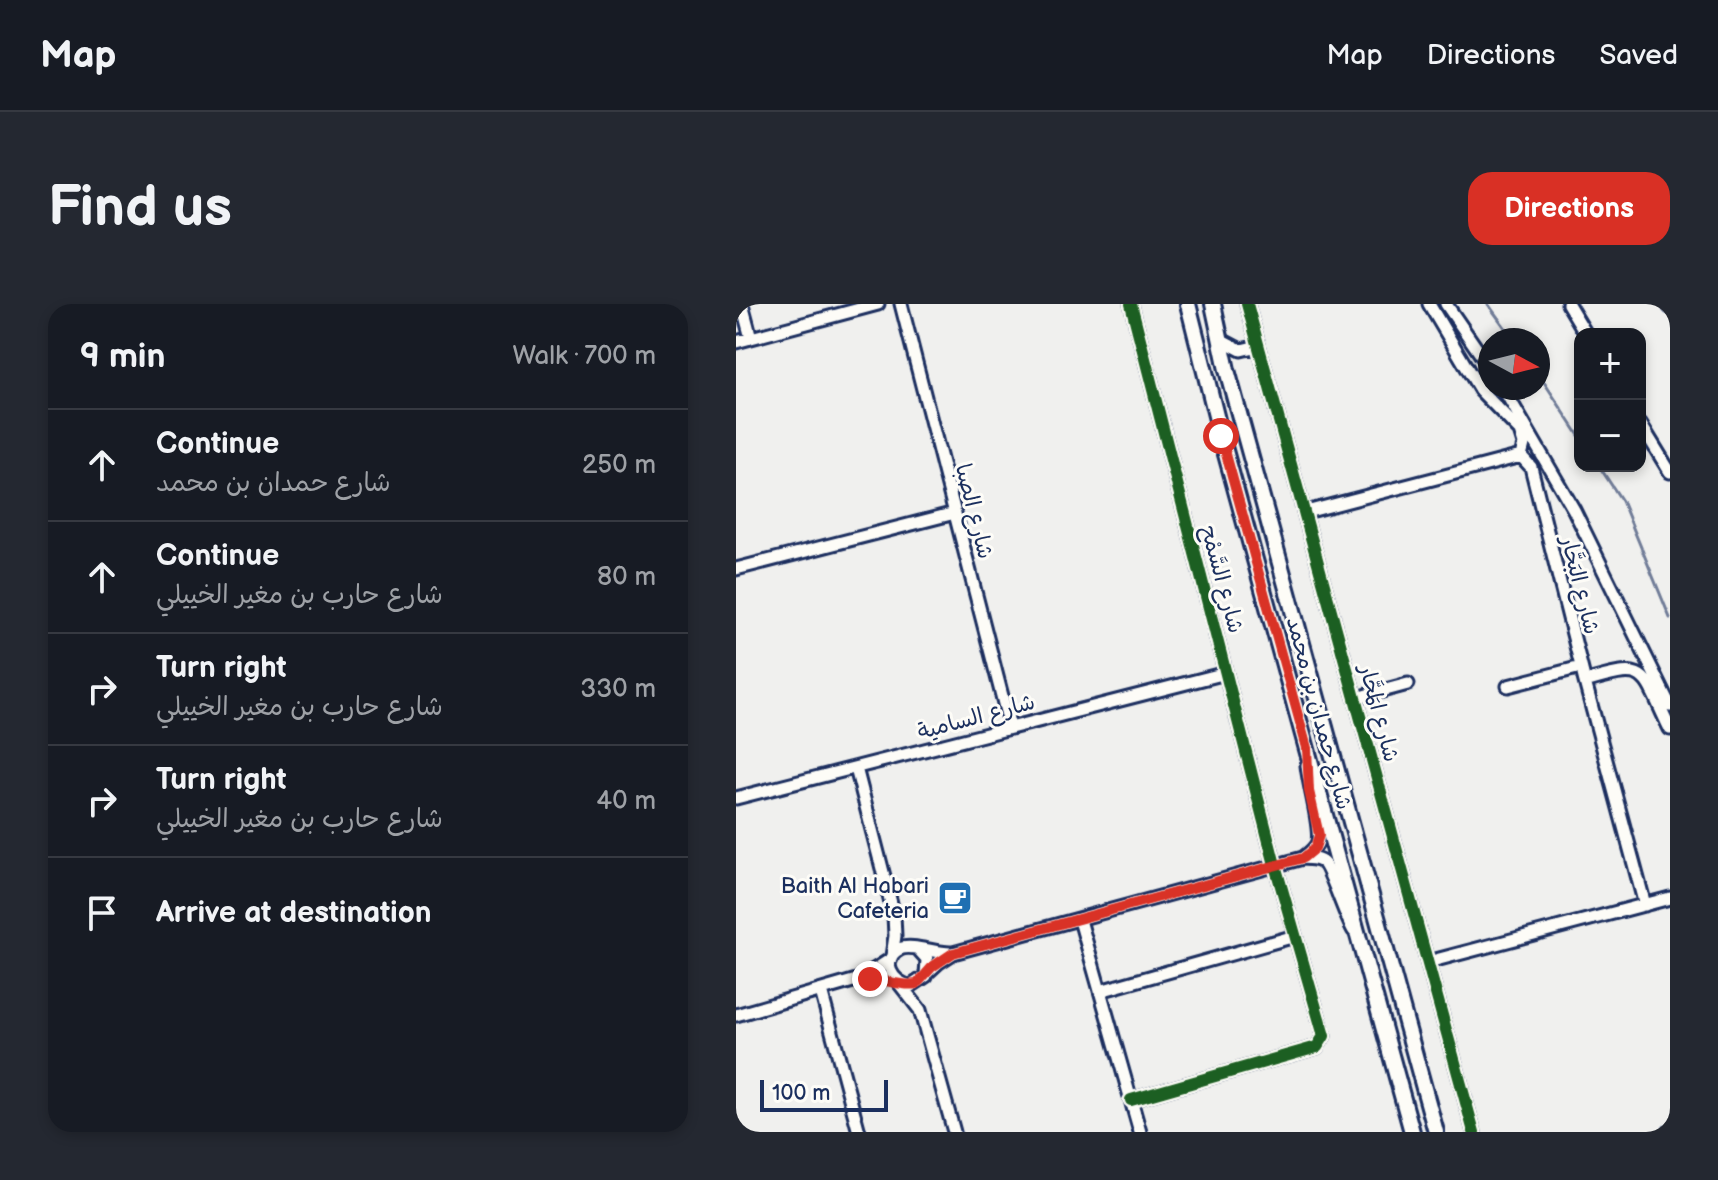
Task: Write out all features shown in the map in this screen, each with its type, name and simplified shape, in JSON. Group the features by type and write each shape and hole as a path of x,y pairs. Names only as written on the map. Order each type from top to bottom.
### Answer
{"main road":[{"name":"شارع حمدان بن محمد","path":"1188,304 1221,436 1412,1132"},
{"name":"شارع حمدان بن محمد","path":"1213,304 1227,370 1436,1132"}],"street":[{"path":"742,304 751,338"},
{"path":"736,342 878,304"},
{"name":"شارع الصبا","path":"901,304 1010,727"},
{"name":"شارع السَّمْح","path":"1131,304 1275,865 1324,1036 1317,1047 1131,1100"},
{"name":"شارع المَحَّار","path":"1247,304 1474,1132"},
{"name":"شارع البَحَّار","path":"1429,304 1480,390 1520,431 1524,444 1521,456 1531,467 1645,905"},
{"path":"1446,304 1478,351"},
{"path":"1568,304 1582,328"},
{"path":"1220,339 1241,350 1258,346"},
{"path":"1227,370 1241,350"},
{"path":"1510,400 1574,510 1670,706"},
{"path":"1646,433 1670,472"},
{"path":"1306,512 1521,456"},
{"path":"736,569 955,513"},
{"path":"1508,686 1581,667"},
{"path":"1585,682 1619,672 1635,672 1647,682 1670,729"},
{"name":"شارع السامية","path":"736,798 1226,673"},
{"path":"1356,698 1408,684"},
{"path":"1303,858 1315,848 1319,835 1309,791 1307,748"},
{"path":"856,768 894,915 895,936 890,971 920,1010"},
{"path":"736,1015 860,979 900,949 953,953 1303,858 1319,860 1329,867 1340,906 1359,938"},
{"path":"1428,962 1670,898"},
{"path":"894,915 927,959 920,1010 954,1132"},
{"path":"1080,920 1140,1132"},
{"path":"1100,991 1295,936"},
{"path":"860,979 911,986 953,953"},
{"path":"821,991 859,1132"}],"waterway":[{"path":"1488,304 1505,328"},
{"path":"1550,391 1574,428"},
{"path":"1603,472 1622,501 1670,618"}],"cycle path":[{"path":"1131,304 1275,865 1324,1036 1317,1047 1131,1100"},
{"path":"1247,304 1474,1132"}],"place":[{"name":"Baith Al Habari Cafeteria","path":"955,898"}],"route":[{"path":"870,979 897,981 911,986 953,953 1303,858 1315,848 1319,835 1309,791 1307,748 1221,436"}]}
